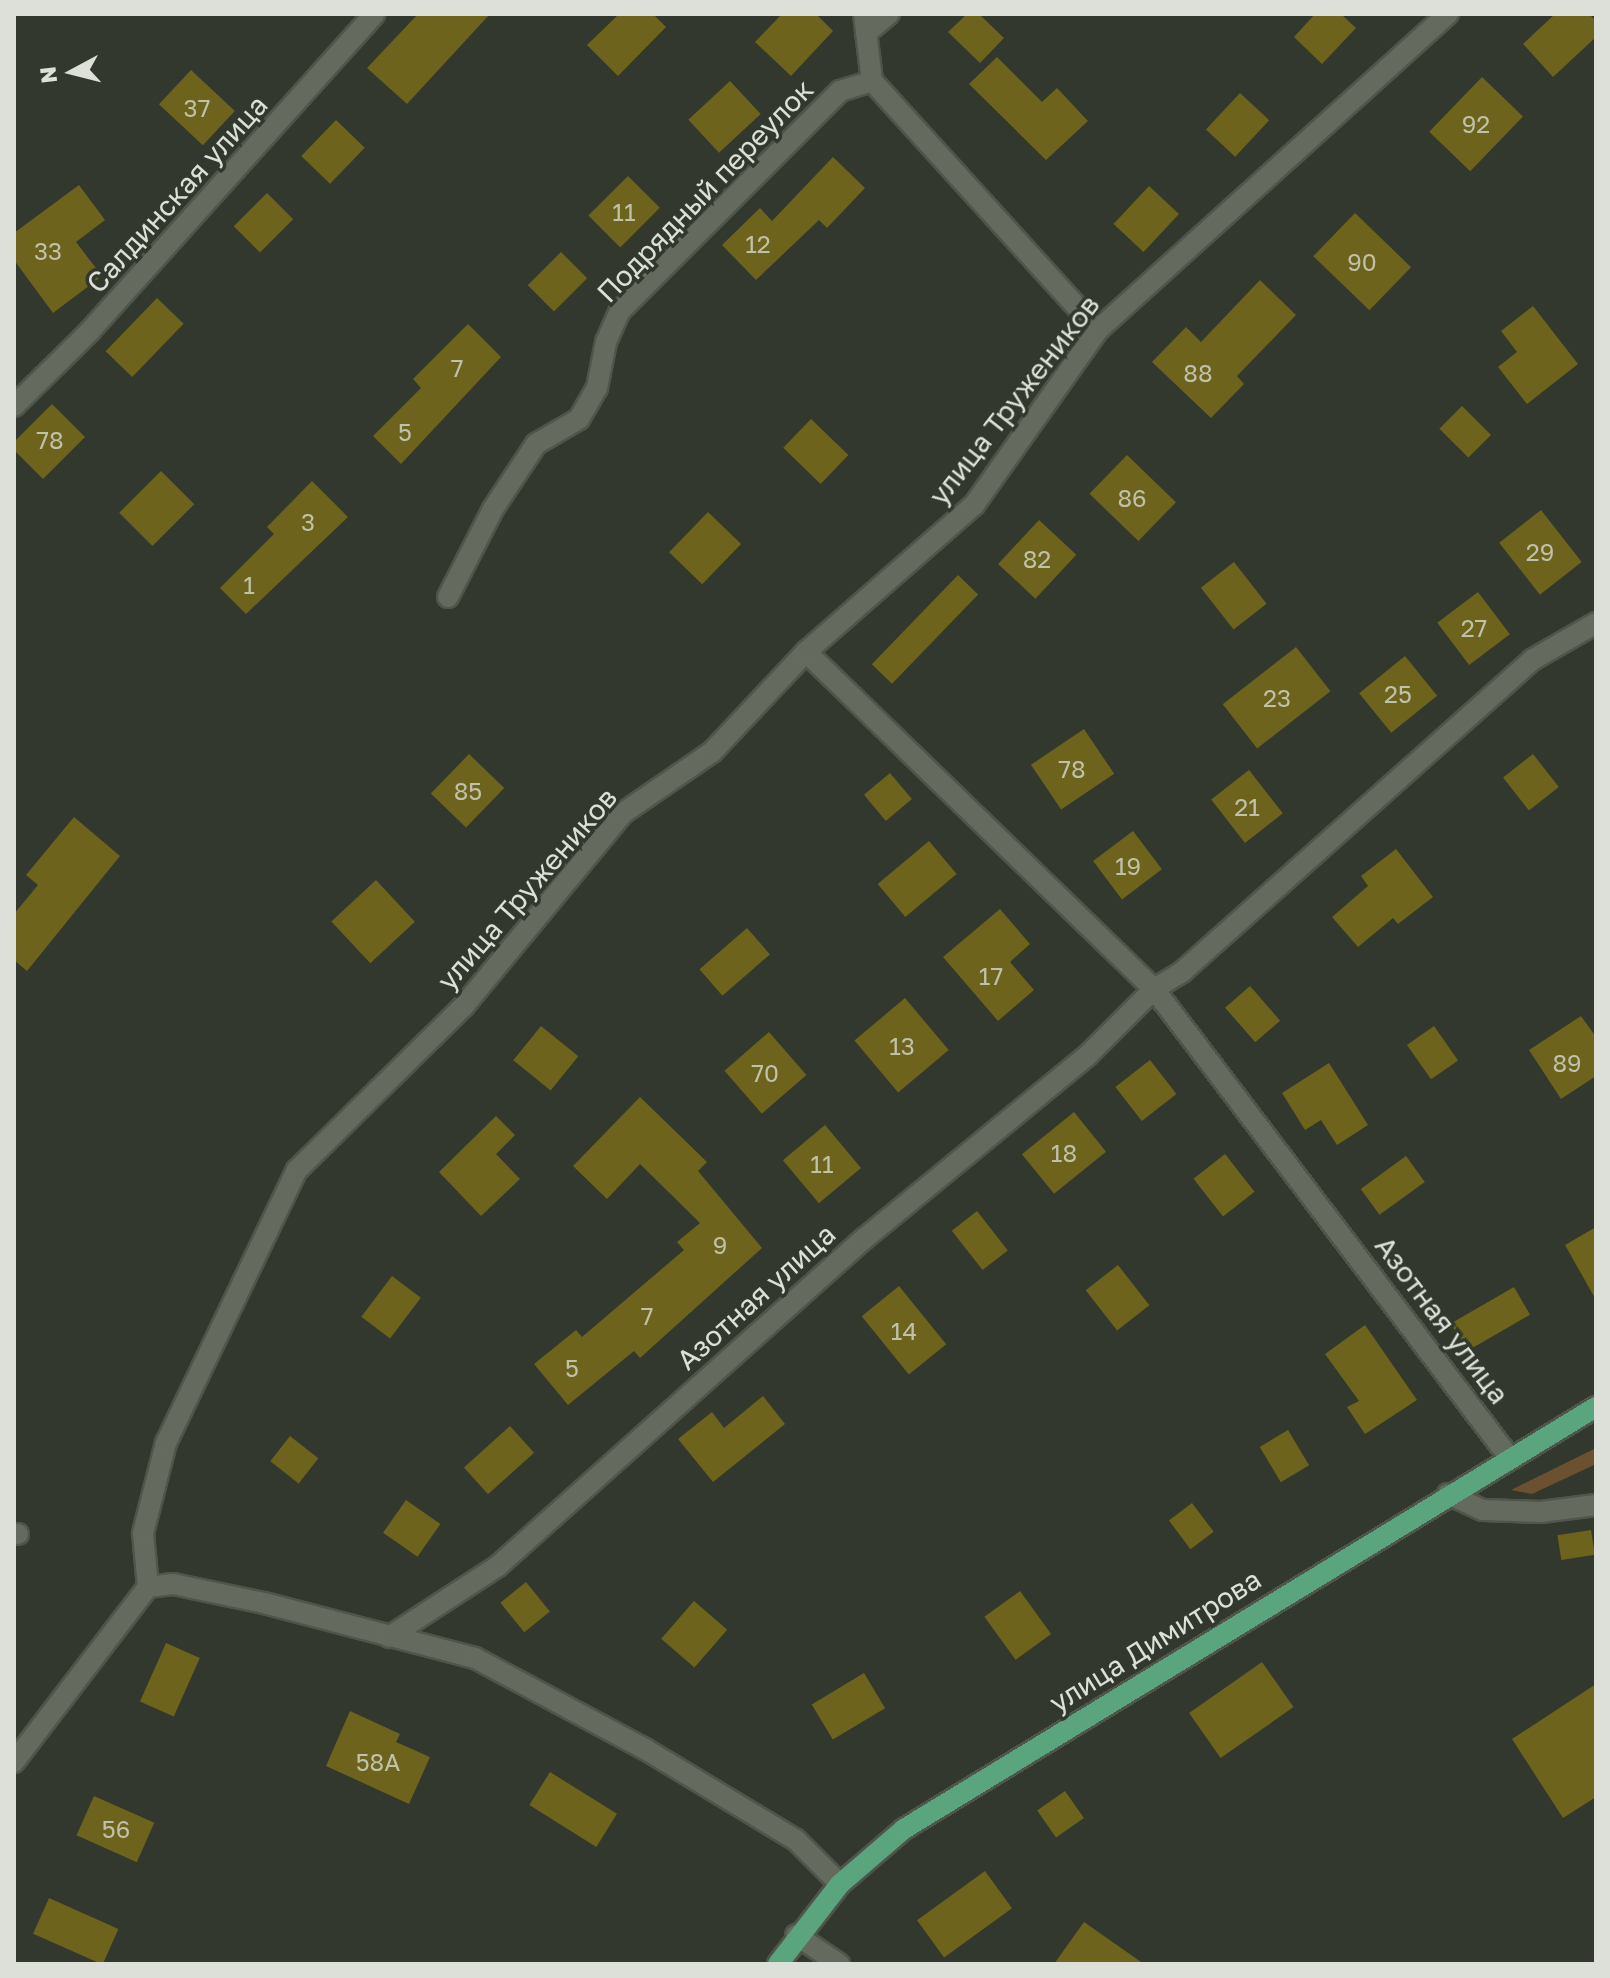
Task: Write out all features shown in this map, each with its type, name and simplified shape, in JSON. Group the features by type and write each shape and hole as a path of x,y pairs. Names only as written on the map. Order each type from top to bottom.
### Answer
{"main road":[{"name":"улица Димитрова","path":"778,1964 796,1935 840,1884 904,1829 1448,1494 1596,1407"}],"street":[{"name":"Салдинская улица","path":"14,406 90,331 374,14"},
{"path":"889,14 865,23 872,81 1098,330"},
{"name":"улица Тружеников","path":"148,1587 143,1533 166,1443 297,1170 463,1007 623,813 712,752 806,652 974,505 1098,330 1448,14"},
{"name":"Подрядный переулок","path":"448,597 493,509 536,444 579,419 597,388 606,342 620,311 840,91 872,81"},
{"name":"Азотная улица","path":"389,1637 498,1566 864,1239 1089,1054 1154,989 1194,962 1532,660 1596,623"},
{"name":"Азотная улица","path":"806,652 1154,989 1509,1457"},
{"path":"1448,1494 1483,1510 1541,1512 1596,1505"},
{"path":"14,1762 148,1587 173,1584 249,1599 475,1658 645,1749 796,1840 840,1884"},
{"path":"796,1935 839,1964"}],"shaded area":[{"path":"1596,1448 1596,1464 1532,1494 1511,1490"}],"building":[{"path":"418,14 490,14 407,104 367,68"},
{"path":"619,14 653,14 666,27 618,76 587,45"},
{"path":"782,14 816,14 833,31 791,76 755,42"},
{"path":"967,14 979,14 1004,38 980,63 948,32"},
{"path":"1315,14 1341,14 1356,28 1322,64 1294,37"},
{"path":"1555,14 1589,14 1596,21 1596,37 1553,77 1523,44"},
{"path":"997,57 1042,102 1057,88 1088,121 1046,160 969,84"},
{"path":"191,70 235,111 203,145 159,104"},
{"path":"1482,77 1523,117 1470,171 1429,132"},
{"path":"730,81 761,114 719,153 688,120"},
{"path":"1240,93 1269,120 1235,157 1206,130"},
{"path":"336,120 365,148 330,184 301,156"},
{"path":"833,157 865,188 827,228 819,220 756,280 722,245 760,208 772,221"},
{"path":"628,176 660,208 620,247 588,216"},
{"path":"79,185 105,220 76,242 102,276 53,313 14,260 14,233"},
{"path":"1149,186 1179,214 1144,252 1114,224"},
{"path":"267,193 293,219 260,252 234,226"},
{"path":"1355,213 1411,267 1369,310 1313,256"},
{"path":"561,252 587,278 554,311 528,285"},
{"path":"1260,280 1296,315 1237,376 1244,384 1211,418 1152,362 1186,327 1201,342"},
{"path":"157,298 184,324 132,377 106,351"},
{"path":"1533,306 1578,364 1527,404 1498,367 1517,352 1501,331"},
{"path":"468,324 501,357 401,464 373,436 421,388 413,379"},
{"path":"52,404 85,437 43,479 14,450 14,442"},
{"path":"1462,406 1491,435 1468,458 1439,429"},
{"path":"811,419 848,455 821,484 783,448"},
{"path":"1127,455 1176,502 1138,541 1089,494"},
{"path":"161,471 194,504 153,546 119,513"},
{"path":"312,481 348,517 246,614 220,588 274,534 267,527"},
{"path":"1541,510 1582,562 1540,595 1499,543"},
{"path":"708,512 741,544 702,584 669,552"},
{"path":"1039,520 1076,555 1035,599 998,564"},
{"path":"1234,562 1267,604 1234,630 1201,588"},
{"path":"958,575 978,594 892,684 872,664"},
{"path":"1478,592 1510,634 1469,665 1437,623"},
{"path":"1296,647 1330,691 1257,748 1223,704"},
{"path":"1405,656 1437,696 1391,733 1359,693"},
{"path":"1084,729 1114,774 1061,810 1031,765"},
{"path":"469,754 504,788 466,828 431,794"},
{"path":"1533,754 1559,787 1529,810 1503,777"},
{"path":"1249,770 1283,813 1245,843 1211,800"},
{"path":"890,773 912,799 886,821 864,795"},
{"path":"74,817 120,856 27,971 14,960 14,914 38,885 26,875"},
{"path":"1133,831 1162,869 1122,899 1093,861"},
{"path":"929,841 957,874 905,917 878,884"},
{"path":"1396,849 1433,897 1398,924 1393,918 1358,947 1332,917 1368,886 1361,876"},
{"path":"376,880 415,922 370,963 331,922"},
{"path":"1000,909 1030,944 1010,962 1034,990 998,1021 943,957"},
{"path":"747,928 770,954 722,996 699,969"},
{"path":"1250,986 1280,1021 1255,1042 1225,1008"},
{"path":"905,998 949,1050 898,1093 854,1040"},
{"path":"1581,1016 1596,1037 1596,1076 1561,1099 1529,1050"},
{"path":"541,1026 578,1056 551,1090 513,1060"},
{"path":"1434,1026 1458,1060 1431,1079 1407,1045"},
{"path":"769,1032 806,1075 762,1114 724,1071"},
{"path":"1150,1060 1176,1094 1142,1121 1115,1087"},
{"path":"1329,1063 1368,1125 1337,1145 1321,1120 1305,1130 1282,1093"},
{"path":"640,1097 707,1162 698,1171 762,1248 640,1358 634,1351 568,1405 534,1364 576,1330 582,1337 684,1250 677,1242 700,1223 640,1164 607,1199 573,1166"},
{"path":"1074,1112 1106,1152 1054,1194 1022,1154"},
{"path":"496,1116 515,1135 496,1154 520,1179 481,1216 439,1172"},
{"path":"825,1125 861,1168 819,1203 783,1160"},
{"path":"1225,1154 1255,1192 1223,1216 1193,1179"},
{"path":"1406,1156 1425,1182 1380,1215 1361,1189"},
{"path":"977,1211 1008,1250 983,1270 952,1231"},
{"path":"1596,1227 1596,1300 1565,1245"},
{"path":"1118,1265 1149,1305 1117,1330 1086,1290"},
{"path":"392,1276 421,1298 390,1338 361,1317"},
{"path":"899,1286 946,1344 909,1374 862,1316"},
{"path":"1514,1287 1530,1315 1467,1351 1451,1324"},
{"path":"1365,1325 1417,1400 1365,1434 1347,1407 1359,1401 1325,1354"},
{"path":"763,1396 785,1424 713,1482 678,1439 712,1412 724,1428"},
{"path":"510,1426 534,1453 488,1494 464,1467"},
{"path":"1288,1430 1309,1465 1281,1482 1260,1447"},
{"path":"290,1436 318,1458 299,1483 270,1461"},
{"path":"406,1500 440,1524 417,1557 383,1533"},
{"path":"1192,1503 1214,1532 1191,1549 1169,1520"},
{"path":"1591,1530 1595,1555 1561,1560 1557,1535"},
{"path":"526,1582 550,1612 524,1632 500,1603"},
{"path":"1020,1591 1051,1634 1016,1660 984,1617"},
{"path":"694,1601 727,1630 694,1668 661,1639"},
{"path":"166,1643 200,1658 174,1717 140,1701"},
{"path":"1262,1662 1294,1707 1221,1758 1189,1713"},
{"path":"864,1673 885,1708 833,1740 812,1704"},
{"path":"1596,1684 1596,1797 1563,1818 1512,1739"},
{"path":"350,1711 400,1734 396,1742 430,1757 409,1804 326,1766"},
{"path":"550,1772 617,1814 596,1847 529,1805"},
{"path":"1065,1791 1084,1818 1056,1838 1037,1811"},
{"path":"94,1796 154,1823 137,1862 77,1835"},
{"path":"985,1871 1012,1908 944,1958 917,1920"},
{"path":"49,1898 118,1929 103,1964 33,1934"},
{"path":"1084,1922 1144,1964 1054,1964"}]}
